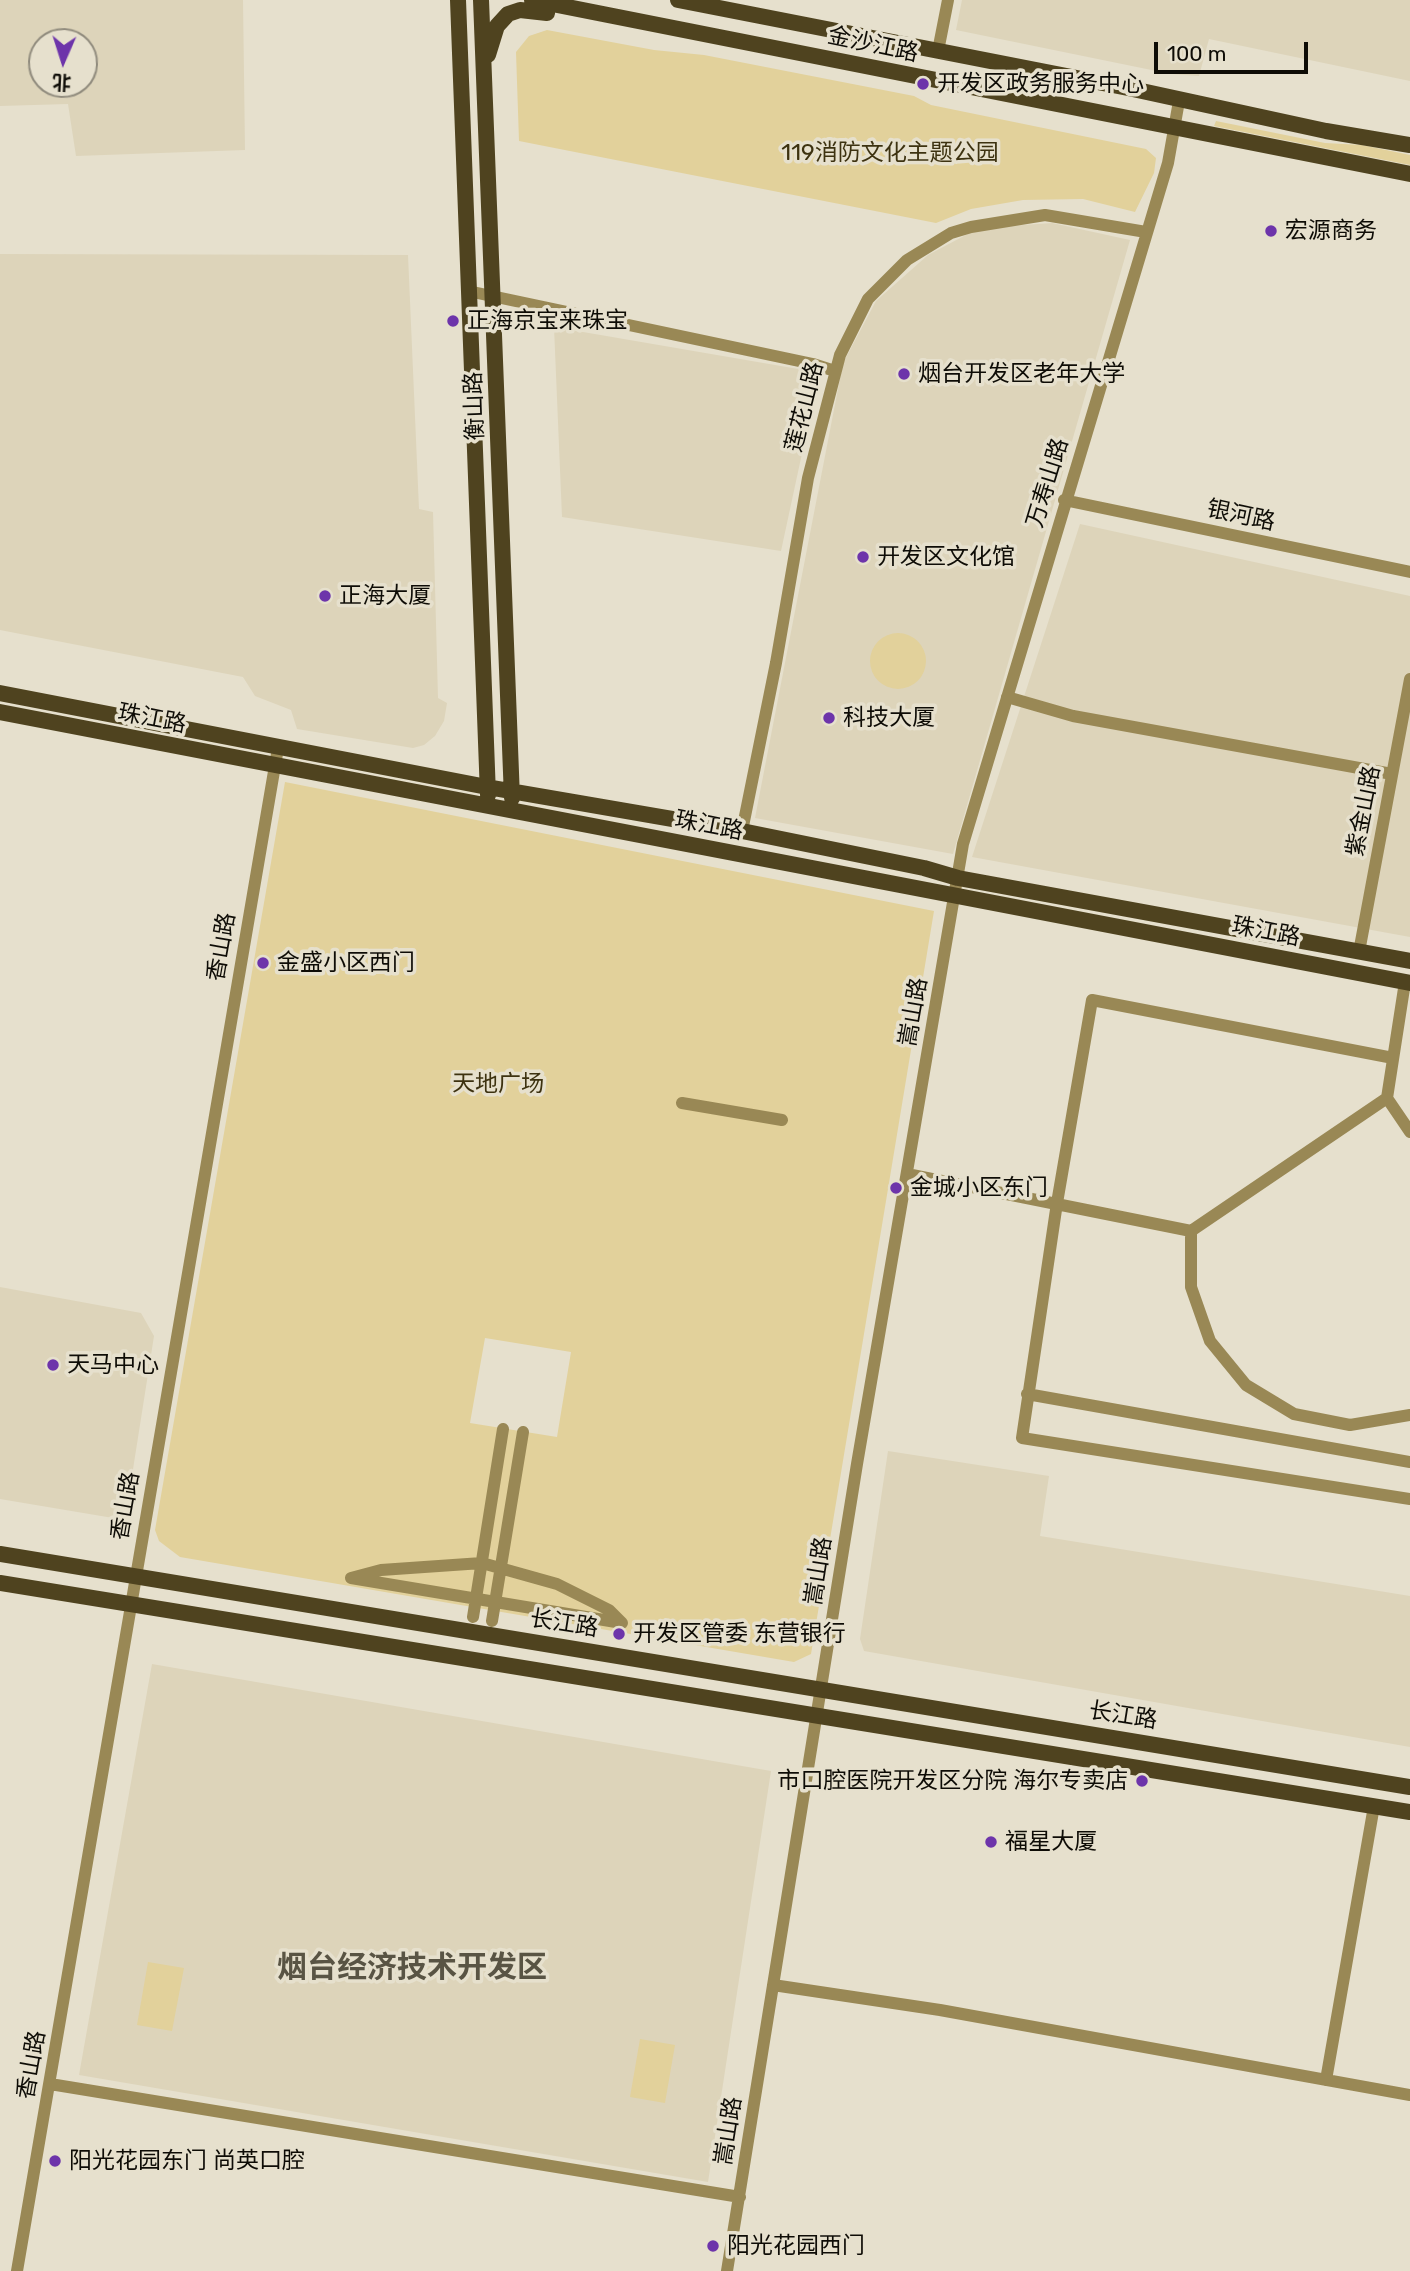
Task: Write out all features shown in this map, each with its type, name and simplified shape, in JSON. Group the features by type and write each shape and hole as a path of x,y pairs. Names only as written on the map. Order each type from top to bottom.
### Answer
{"main road":[{"name":"衡山路","path":"458,0 488,805"},
{"name":"衡山路","path":"481,0 512,810"},
{"name":"金沙江路","path":"532,0 1410,174"},
{"name":"金沙江路","path":"678,0 1410,145"},
{"path":"484,71 497,26 508,14 520,10 655,33 707,34"},
{"path":"0,693 487,788 513,790 703,827 742,831 924,868 958,878 1410,961"},
{"name":"珠江路","path":"0,712 1408,982"},
{"name":"长江路","path":"0,1554 1410,1787"},
{"name":"长江路","path":"0,1583 130,1607 817,1714 1410,1812"}],"street":[{"path":"938,51 948,0"},
{"name":"万寿山路","path":"958,878 963,844 1146,233 1180,101"},
{"name":"莲花山路","path":"742,831 776,663 808,478 835,371 868,299 907,260 951,233 1003,220 1045,215 1146,233"},
{"path":"468,291 835,371"},
{"name":"银河路","path":"1064,500 1410,572"},
{"name":"紫金山路","path":"1359,951 1410,679"},
{"path":"1007,698 1073,716 1392,774"},
{"name":"香山路","path":"17,2271 278,748"},
{"name":"嵩山路","path":"727,2271 821,1689 958,878"},
{"path":"1408,982 1387,1098 1410,1132"},
{"path":"1393,1058 1093,1000 1057,1203 1021,1438 1410,1499"},
{"path":"907,1174 1191,1231 1387,1098"},
{"path":"682,1103 782,1121"},
{"path":"1191,1231 1191,1287 1210,1341 1246,1385 1294,1414 1350,1425 1410,1415"},
{"path":"1027,1394 1410,1462"},
{"path":"473,1617 503,1429"},
{"path":"492,1621 523,1432"},
{"path":"482,1563 558,1584 609,1610 622,1623 351,1578 381,1570 482,1563"},
{"path":"1326,2080 1374,1806"},
{"path":"773,1985 940,2010 1410,2095"},
{"path":"50,2084 740,2197"}],"shaded area":[{"path":"0,0 243,0 245,150 76,156 68,104 0,106"},
{"path":"962,0 1410,0 1410,81 1209,39 1199,76 1171,74 956,30"},
{"path":"1052,223 1130,240 953,854 755,818 843,363 876,301 928,255 979,228"},
{"path":"0,254 408,255 419,509 433,512 438,698 447,703 444,721 435,736 424,745 413,748 297,729 291,710 255,696 243,677 0,630"},
{"path":"554,327 810,371 818,379 781,551 562,517"},
{"path":"1080,524 1410,596 1410,937 972,857"},
{"path":"0,1287 141,1313 154,1336 125,1520 0,1499"},
{"path":"888,1451 1049,1476 1040,1536 1410,1596 1410,1747 864,1651 860,1639"},
{"path":"152,1664 771,1771 708,2182 79,2075"}],"green space":[{"name":"119消防文化主题公园","path":"547,30 654,50 704,55 914,96 931,105 1146,149 1156,158 1154,173 1135,212 1083,199 1023,200 971,209 936,223 519,141 516,52 529,36"},
{"path":"1216,121 1325,143 1362,145 1410,155 1410,165 1214,126"},
{"path":"898,633 909,635 918,641 924,650 924,672 918,681 909,687 898,689 887,687 878,681 872,672 870,661 872,650 878,641 887,635"},
{"name":"天地广场","path":"285,782 934,911 811,1654 794,1662 180,1557 159,1541 155,1530","holes":["485,1338 571,1352 557,1437 470,1423"]},
{"path":"148,1962 184,1968 172,2031 137,2025"},
{"path":"640,2039 675,2045 665,2103 630,2097"}],"place":[{"name":"开发区政务服务中心","path":"923,84"},
{"name":"宏源商务","path":"1271,231"},
{"name":"正海京宝来珠宝","path":"453,321"},
{"name":"烟台开发区老年大学","path":"904,374"},
{"name":"开发区文化馆","path":"863,557"},
{"name":"正海大厦","path":"325,596"},
{"name":"科技大厦","path":"829,718"},
{"name":"金盛小区西门","path":"263,963"},
{"name":"金城小区东门","path":"896,1188"},
{"name":"天马中心","path":"53,1365"},
{"name":"开发区管委 东营银行","path":"619,1634"},
{"name":"市口腔医院开发区分院 海尔专卖店","path":"1142,1781"},
{"name":"福星大厦","path":"991,1842"},
{"name":"阳光花园东门 尚英口腔","path":"55,2161"},
{"name":"阳光花园西门","path":"713,2246"}],"district":[{"name":"烟台经济技术开发区","path":"412,1968"}]}
